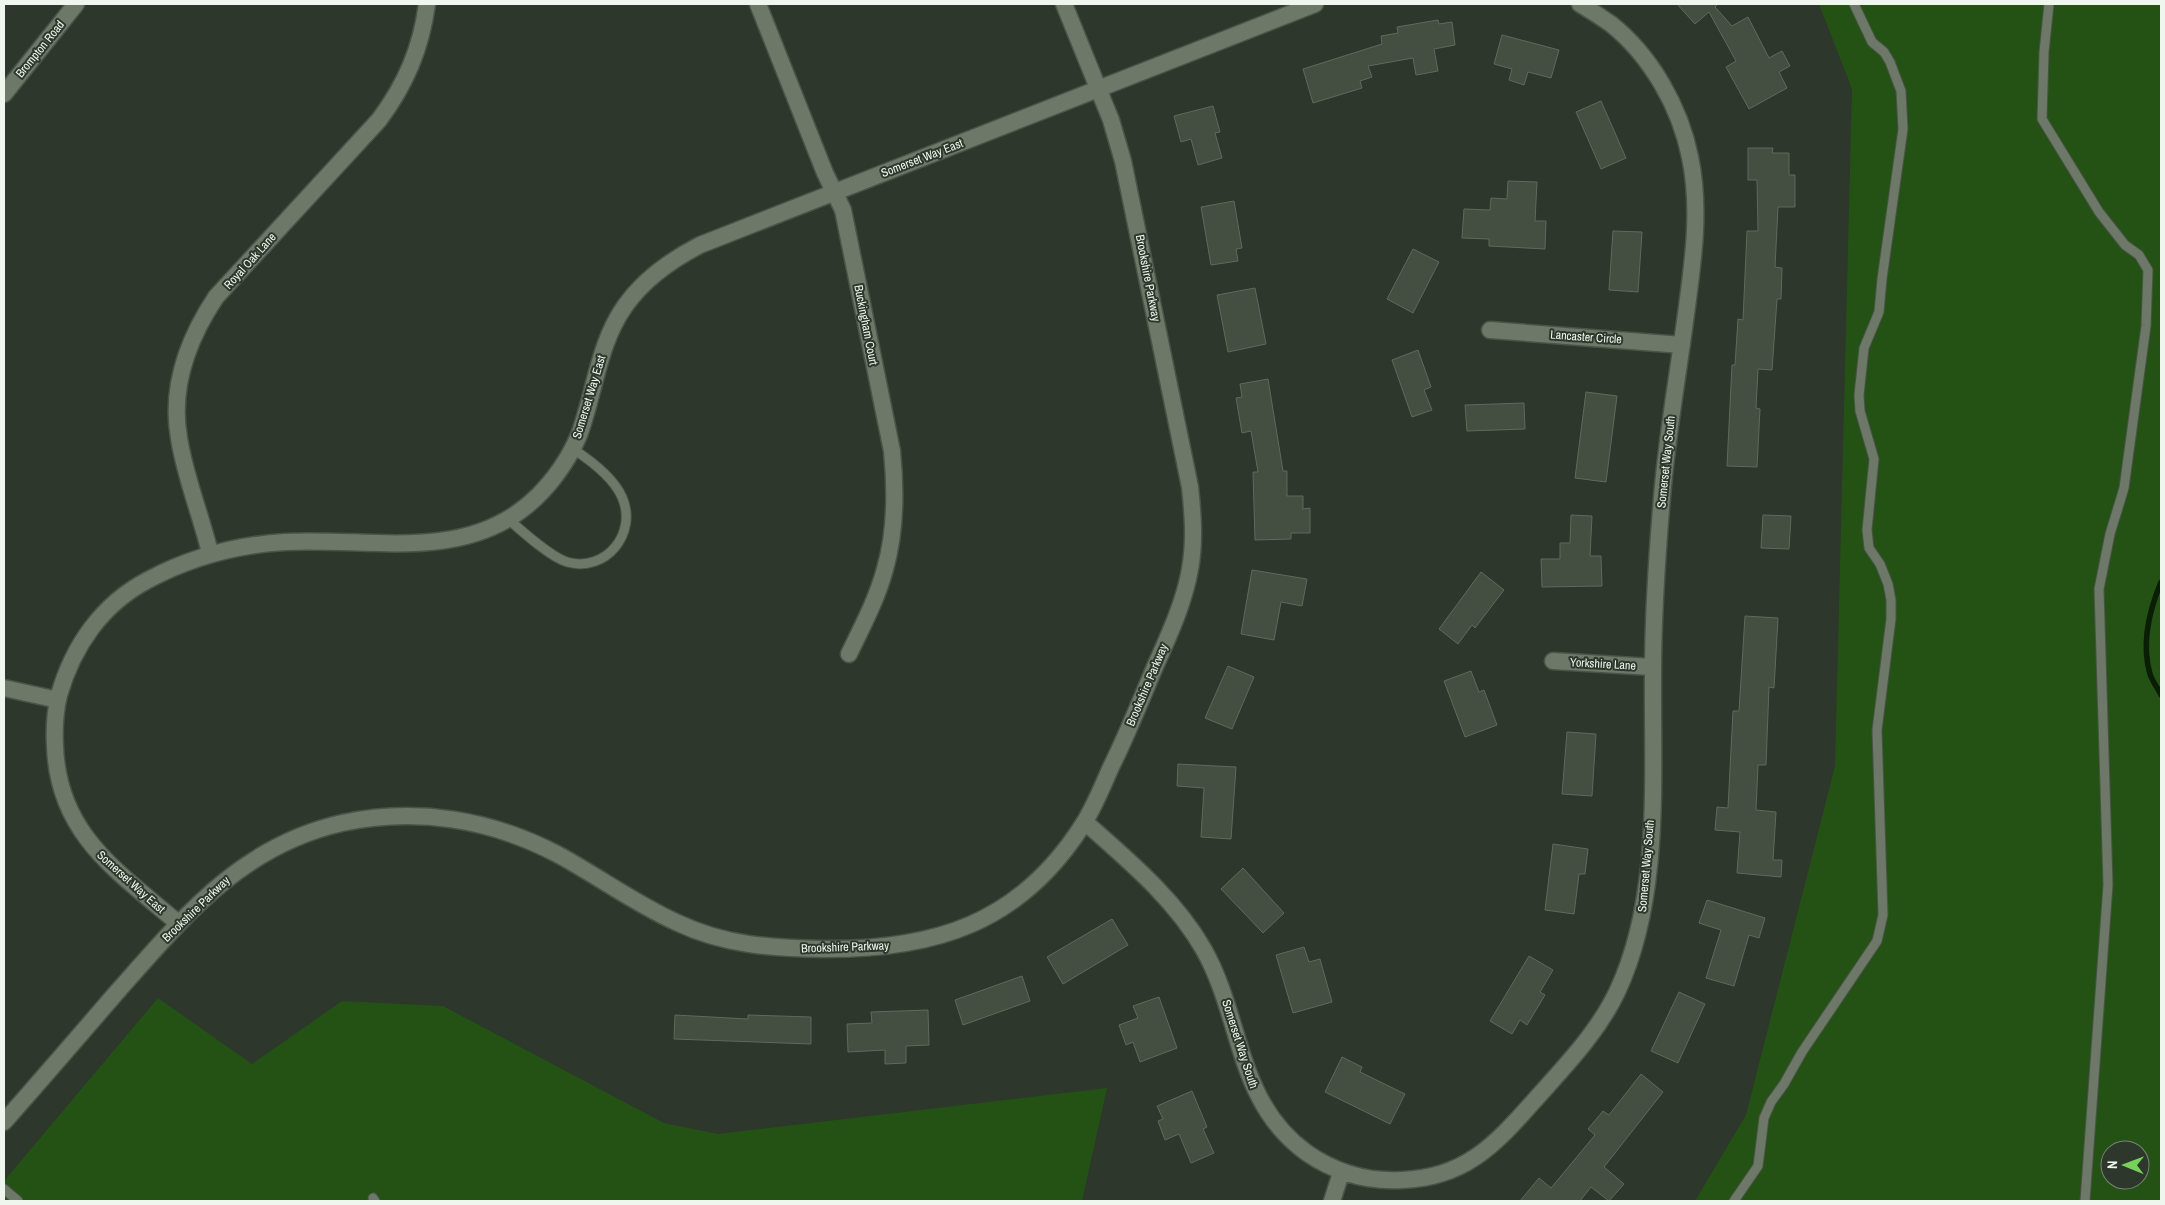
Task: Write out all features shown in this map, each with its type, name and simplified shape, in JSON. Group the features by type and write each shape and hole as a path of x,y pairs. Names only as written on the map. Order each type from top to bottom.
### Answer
{"street":[{"name":"Brompton Road","path":"4,94 76,4"},
{"name":"Royal Oak Lane","path":"210,553 179,438 177,403 186,352 196,330 216,297 379,120 398,94 416,54 423,30 427,4"},
{"name":"Buckingham Court","path":"758,4 824,173 844,216 892,451 894,520 885,571 849,654"},
{"name":"Brookshire Parkway","path":"4,1122 178,923 223,881 264,854 300,836 342,823 377,817 435,816 493,827 557,854 678,923 711,936 736,943 766,948 841,949 887,947 941,936 963,929 1006,906 1047,872 1085,822 1114,762 1174,621 1190,570 1194,520 1190,487 1134,206 1118,144 1099,90 1064,4"},
{"name":"Somerset Way East","path":"178,923 113,868 94,849 67,806 56,762 55,718 64,678 83,638 108,609 141,584 210,553 243,546 287,542 430,542 462,537 508,519 536,498 547,486 573,448 580,433 605,344 624,306 640,288 668,263 700,245 1315,4"},
{"name":"Somerset Way South","path":"1085,822 1162,893 1195,935 1224,993 1247,1071 1266,1112 1278,1127 1300,1148 1320,1162 1342,1173 1368,1179 1420,1179 1445,1172 1473,1160 1498,1141 1570,1061 1610,1006 1636,945 1646,897 1652,804 1652,667 1656,581 1670,421 1695,242 1696,202 1691,164 1684,133 1666,93 1636,48 1612,25 1580,4"},
{"name":"Lancaster Circle","path":"1490,330 1682,345"},
{"name":"Yorkshire Lane","path":"1553,661 1652,667"},
{"path":"4,688 58,700"},
{"path":"1332,1201 1342,1173"}],"lane":[{"path":"1734,1201 1758,1166 1764,1118 1771,1102 1784,1084 1802,1052 1877,941 1883,915 1878,792 1878,730 1891,619 1891,600 1880,564 1870,548 1868,539 1867,530 1874,459 1860,411 1859,395 1864,348 1879,312 1881,300 1882,279 1903,129 1901,90 1896,74 1884,52 1872,42 1854,4"},
{"path":"2049,4 2044,52 2042,119 2099,212 2125,244 2139,255 2148,270 2146,326 2125,479 2110,534 2099,589 2108,885 2086,1201"},
{"path":"508,519 555,557 565,562 573,564 592,562 611,552 619,543 626,529 626,510 622,497 614,484 585,456 573,448"},
{"path":"4,1189 18,1201"}],"green space":[{"path":"1819,4 2161,4 2161,1201 1695,1201 1746,1115 1835,766 1852,89"},
{"path":"158,998 252,1064 342,1001 443,1006 664,1123 718,1134 1107,1088 1082,1201 4,1201 4,1181"}],"building":[{"path":"1677,4 1718,4 1715,7 1732,26 1748,17 1769,58 1782,51 1790,66 1779,72 1787,88 1749,109 1726,67 1736,61 1709,12 1695,24"},
{"path":"1438,20 1439,24 1452,22 1455,45 1434,49 1438,71 1416,75 1413,58 1368,66 1372,77 1360,81 1362,88 1313,103 1303,69 1382,44 1381,36 1398,33 1397,27"},
{"path":"1502,35 1559,50 1551,78 1528,72 1524,85 1509,80 1512,69 1494,64"},
{"path":"1601,101 1626,158 1601,169 1576,112"},
{"path":"1213,106 1220,132 1215,133 1222,158 1198,165 1191,139 1181,142 1174,116"},
{"path":"1748,148 1773,148 1772,153 1789,153 1789,175 1795,175 1795,207 1778,207 1775,267 1782,268 1781,299 1777,299 1772,370 1758,369 1756,408 1760,409 1757,467 1727,466 1732,365 1735,365 1738,319 1743,320 1747,231 1758,231 1757,180 1748,180"},
{"path":"1508,181 1537,182 1535,221 1546,221 1545,249 1489,246 1489,239 1462,238 1464,209 1490,210 1491,198 1507,199"},
{"path":"1234,201 1242,248 1236,249 1238,261 1211,265 1201,207"},
{"path":"1613,231 1642,232 1638,292 1609,290"},
{"path":"1413,249 1439,262 1413,313 1387,299"},
{"path":"1255,288 1266,344 1228,352 1217,295"},
{"path":"1418,350 1431,387 1424,390 1432,410 1412,417 1392,360"},
{"path":"1268,379 1283,471 1287,471 1287,496 1303,496 1303,509 1310,508 1310,533 1291,533 1291,539 1255,540 1253,472 1258,472 1251,431 1242,433 1236,398 1242,397 1240,384"},
{"path":"1586,392 1617,396 1606,482 1575,478"},
{"path":"1524,403 1525,429 1467,431 1465,405"},
{"path":"1571,515 1592,516 1590,556 1601,556 1602,586 1542,587 1541,559 1560,559 1560,543 1570,543"},
{"path":"1763,515 1791,516 1789,549 1761,548"},
{"path":"1252,570 1307,579 1302,606 1281,602 1274,640 1241,634"},
{"path":"1481,572 1504,590 1475,628 1472,625 1458,644 1439,629"},
{"path":"1745,616 1778,618 1774,688 1769,687 1766,765 1758,765 1756,810 1776,812 1773,860 1782,860 1781,877 1737,873 1740,832 1715,830 1717,807 1728,808 1733,711 1739,711"},
{"path":"1228,666 1254,677 1232,729 1205,718"},
{"path":"1471,671 1479,692 1484,690 1497,725 1465,737 1444,681"},
{"path":"1567,732 1596,734 1592,796 1562,794"},
{"path":"1178,764 1236,767 1231,839 1201,837 1204,788 1177,786"},
{"path":"1553,844 1588,849 1585,874 1579,874 1574,914 1545,910"},
{"path":"1243,868 1284,913 1263,933 1221,889"},
{"path":"1707,900 1765,918 1759,938 1749,935 1734,986 1706,978 1721,930 1699,923"},
{"path":"1112,919 1128,945 1063,984 1047,957"},
{"path":"1304,947 1309,962 1320,959 1332,1002 1293,1013 1276,955"},
{"path":"1529,956 1553,970 1540,992 1545,995 1527,1025 1520,1020 1512,1034 1490,1021"},
{"path":"1022,976 1030,1001 963,1025 955,1000"},
{"path":"1679,992 1705,1004 1678,1063 1651,1051"},
{"path":"1159,997 1177,1048 1140,1062 1133,1042 1126,1045 1119,1025 1138,1018 1133,1006"},
{"path":"928,1010 929,1045 906,1046 906,1063 885,1064 885,1050 848,1052 847,1024 872,1023 871,1012"},
{"path":"675,1015 748,1019 748,1015 811,1017 811,1044 674,1039"},
{"path":"1342,1057 1362,1067 1360,1072 1405,1094 1390,1124 1325,1092"},
{"path":"1641,1074 1663,1092 1604,1167 1624,1184 1609,1201 1591,1187 1580,1201 1520,1201 1539,1178 1551,1188 1595,1135 1588,1129 1603,1111 1609,1115"},
{"path":"1192,1091 1207,1127 1203,1129 1214,1153 1191,1163 1179,1134 1165,1140 1158,1121 1163,1119 1157,1106"}],"waterway":[{"path":"2161,582 2153,604 2146,639 2147,662 2150,674 2161,695"}]}
